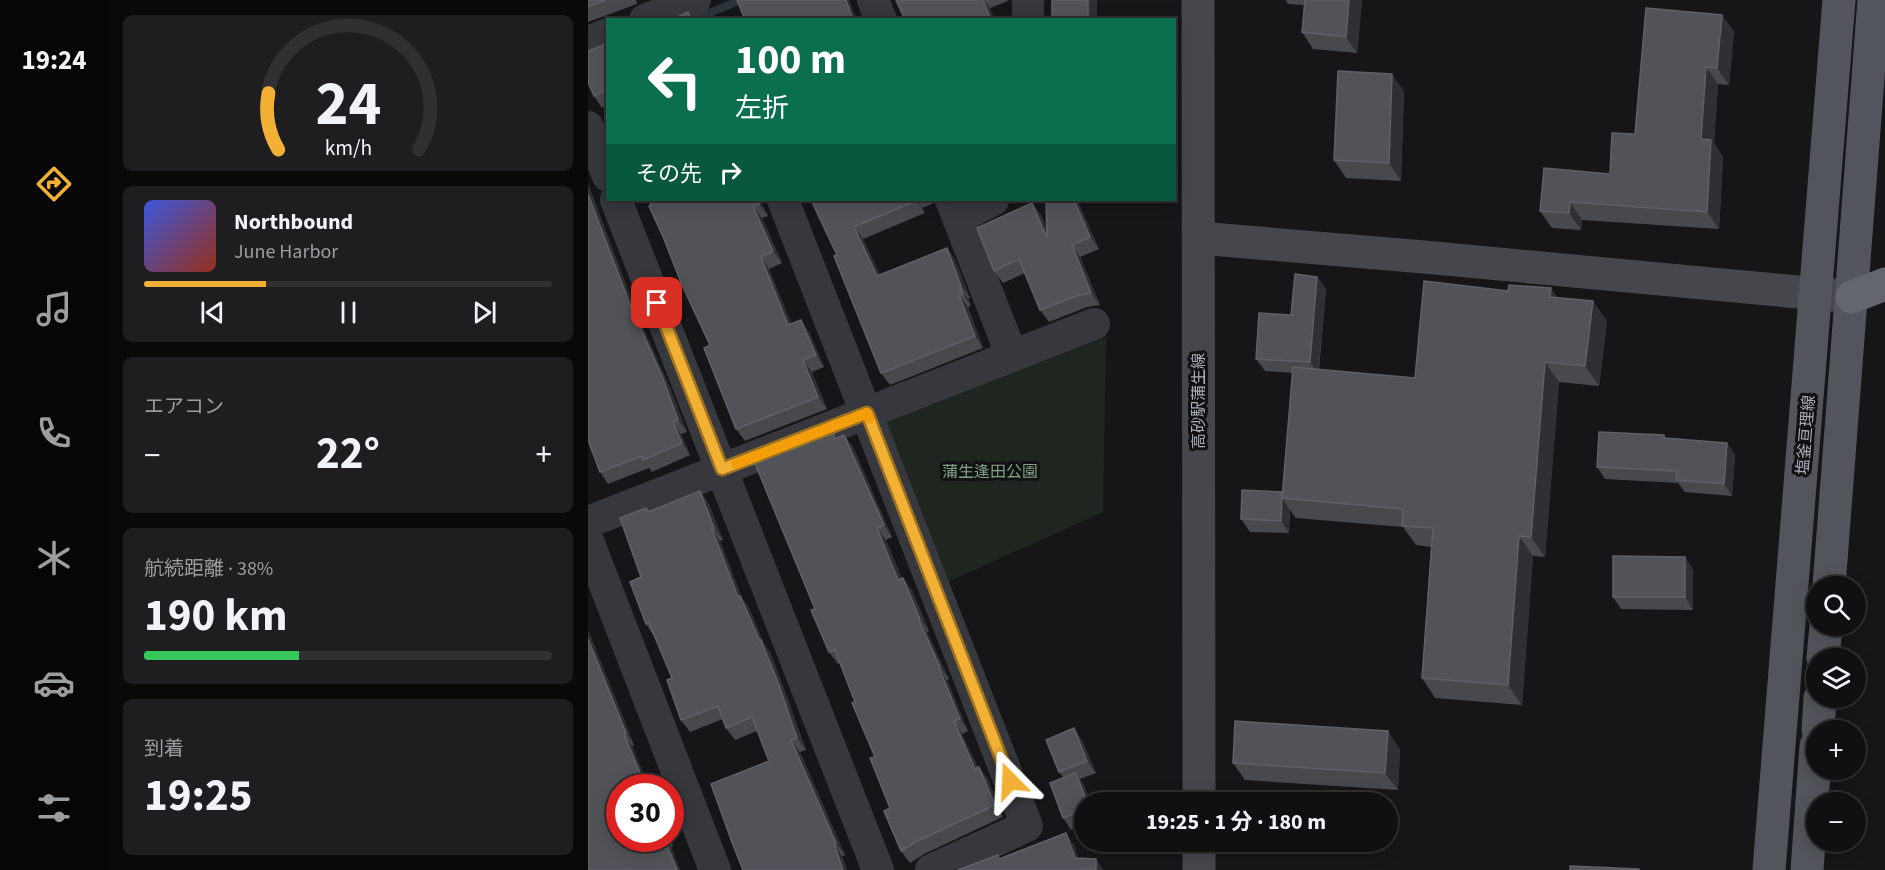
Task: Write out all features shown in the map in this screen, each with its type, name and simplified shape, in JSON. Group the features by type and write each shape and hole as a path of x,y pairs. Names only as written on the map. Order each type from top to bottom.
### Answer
{"highway":[{"path":"1852,297 1885,284"},
{"path":"1852,297 1885,308"}],"main road":[{"name":"塩釜亘理線","path":"1769,870 1839,0"},
{"path":"1830,576 1874,0"},
{"path":"1807,870 1814,780"}],"street":[{"path":"873,0 880,18"},
{"path":"1028,0 1028,18"},
{"name":"高砂駅蒲生線","path":"1198,0 1199,792"},
{"path":"656,18 707,9"},
{"path":"588,42 606,35"},
{"path":"588,127 606,171"},
{"path":"616,201 878,870"},
{"path":"783,201 1027,826 931,870"},
{"path":"989,201 955,209 1012,356"},
{"path":"1198,238 1424,256 1852,297"},
{"path":"588,522 1094,324"},
{"path":"588,541 715,870"},
{"path":"1199,852 1199,870"}],"green space":[{"name":"蒲生逢田公園","path":"1106,337 1103,512 941,585 880,425"}],"building":[{"path":"588,0 606,0 588,7"},
{"path":"737,0 846,0 852,18 744,18"},
{"path":"896,0 983,0 990,18 904,18"},
{"path":"1052,0 1088,0 1088,18 1052,18"},
{"path":"1305,0 1349,0 1346,37 1302,32"},
{"path":"1646,8 1722,15 1717,68 1706,67 1701,139 1711,140 1707,212 1570,202 1569,213 1540,211 1544,168 1610,174 1612,133 1635,134"},
{"path":"688,12 690,18 675,18"},
{"path":"606,44 606,96 604,91 594,96 588,82 588,51"},
{"path":"1338,71 1392,74 1389,163 1334,160"},
{"path":"588,194 629,302 662,376 678,420 673,422 682,443 643,460 642,456 600,472 588,440"},
{"path":"649,201 758,201 759,204 753,206 773,251 761,257 788,325 801,320 816,355 803,360 818,397 736,429 704,348 710,345 682,285 649,206 651,205"},
{"path":"811,201 916,201 854,227 877,276 947,248 961,286 963,294 959,295 975,336 881,373 834,256 837,255"},
{"path":"1046,201 1074,201 1090,237 1072,245 1091,293 1079,295 1040,310 1019,259 994,271 977,228 1032,203 1047,238"},
{"path":"1295,274 1317,277 1310,362 1256,359 1259,313 1291,315"},
{"path":"1424,281 1508,291 1509,285 1551,288 1550,297 1593,301 1585,366 1545,362 1531,537 1519,536 1508,685 1422,678 1433,528 1402,526 1403,509 1282,498 1293,367 1415,378"},
{"path":"832,430 835,439 844,435 884,525 877,528 898,580 903,578 940,667 960,719 954,721 975,769 979,767 995,805 915,842 901,851 884,811 890,808 870,758 875,757 852,703 855,702 835,650 829,652 811,610 815,609 754,461"},
{"path":"1599,432 1664,435 1664,438 1727,443 1724,484 1676,480 1677,471 1597,467"},
{"path":"1242,490 1282,492 1281,521 1241,519"},
{"path":"700,491 738,597 740,596 761,640 779,685 797,738 791,740 836,843 834,844 843,870 743,870 711,784 769,761 752,717 726,728 718,706 681,720 667,680 672,678 649,623 646,624 630,582 641,577 620,518 646,508 648,512"},
{"path":"1613,556 1685,557 1685,597 1613,597"},
{"path":"588,639 640,774 606,774 606,852 670,852 677,870 588,870"},
{"path":"1235,721 1388,731 1385,773 1233,763"},
{"path":"1074,728 1087,761 1059,772 1046,740"},
{"path":"1076,773 1083,792 1074,792 1074,813 1063,818 1050,783"},
{"path":"1066,833 1075,858 1096,859 1096,870 958,870 998,855 999,859"},
{"path":"1570,866 1639,869 1639,870 1570,870"}],"waterway":[{"path":"697,18 741,0"}],"slow traffic":[{"path":"736,464 867,413 869,419"}],"route":[{"path":"657,303 722,469 867,413 1010,781"}]}
